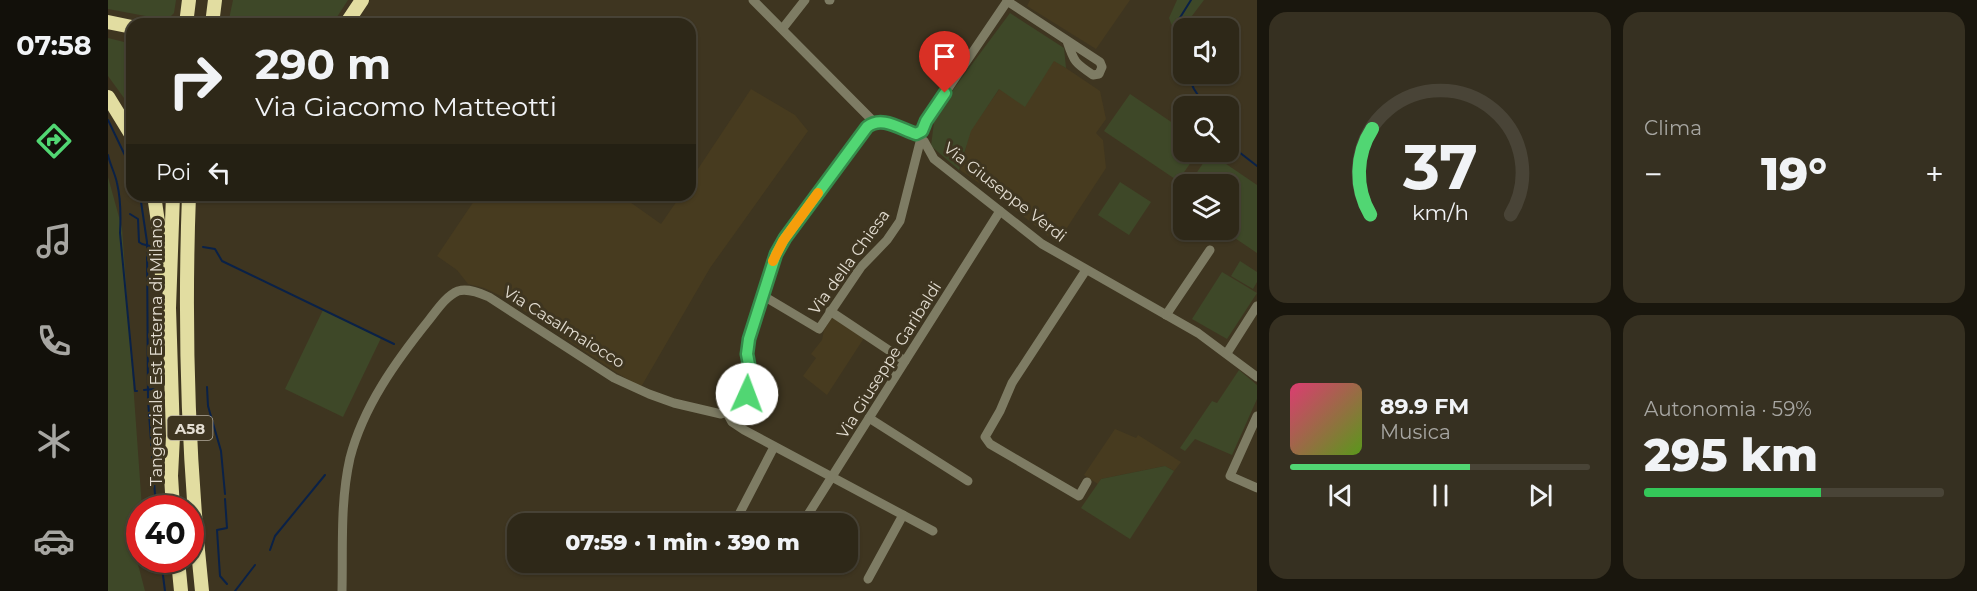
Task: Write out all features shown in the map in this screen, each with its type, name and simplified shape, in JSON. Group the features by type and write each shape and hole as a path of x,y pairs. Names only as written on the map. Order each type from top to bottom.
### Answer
{"highway":[{"path":"187,18 189,0"},
{"path":"205,18 207,0"},
{"path":"213,18 215,0"},
{"path":"350,18 362,0"},
{"path":"108,22 126,26"},
{"path":"108,97 126,126"},
{"name":"A58","path":"155,201 161,257 163,371 170,392"},
{"name":"Tangenziale Est Esterna di Milano","path":"172,201 169,308 173,436 172,495"},
{"name":"Tangenziale Est Esterna di Milano","path":"189,201 186,265 187,378 202,591"},
{"path":"179,573 181,591"}],"street":[{"path":"753,0 874,122"},
{"path":"783,28 806,0"},
{"path":"1007,0 1067,42"},
{"name":"Via della Chiesa","path":"762,295 819,329 861,267 887,240 900,221 928,118 1007,0"},
{"path":"921,137 885,122 874,122 866,128 783,241 771,265 747,347 750,384 742,402 727,413 736,425 774,447 933,531"},
{"name":"Via Giuseppe Verdi","path":"921,137 934,159 1042,244 1166,315 1227,353 1257,377"},
{"name":"Via Giuseppe Garibaldi","path":"809,513 1000,211"},
{"path":"1166,315 1210,250"},
{"path":"1086,270 1012,383 985,437 990,444 1079,496 1087,482"},
{"name":"Via Casalmaiocco","path":"342,591 344,499 351,458 362,424 386,379 419,332 455,292 469,291 498,302 614,378 665,400 721,414 727,413"},
{"path":"1227,353 1257,306"},
{"path":"830,311 905,361"},
{"path":"1257,416 1230,476 1257,488"},
{"path":"869,418 968,481"},
{"path":"740,513 774,447"},
{"path":"868,579 903,515"}],"shaded area":[{"path":"1030,0 1130,0 1096,49 1027,6"},
{"path":"1054,60 1100,91 1106,119 1096,133 1103,140 1106,168 1057,243 995,194 960,170 970,131 1000,88 1025,106"},
{"path":"751,89 795,115 808,131 710,268 641,387 503,297 484,288 468,284 457,270 437,256 474,201 628,201 661,224 677,201 696,201 696,172"},
{"path":"832,317 864,338 827,395 803,376 816,358 811,354 822,340 824,330"},
{"path":"1115,429 1136,438 1138,435 1181,462 1174,471 1165,466 1101,479 1098,484 1084,475"}],"green space":[{"path":"108,0 176,0 174,13 169,18 156,18 108,9"},
{"path":"233,0 348,0 336,18 229,18"},
{"path":"1177,0 1204,0 1190,18 1173,18 1173,27 1169,18"},
{"path":"1010,13 1064,48 1066,68 1054,61 1025,107 999,89 971,131 959,170 931,146 935,114"},
{"path":"108,38 126,42 126,101 108,76"},
{"path":"1130,94 1173,123 1173,162 1191,162 1183,174 1173,174 1173,178 1104,131"},
{"path":"1204,162 1223,162 1257,185 1257,253 1238,240 1239,174 1196,174"},
{"path":"108,177 122,228 141,495 126,495 126,573 140,573 145,591 108,591"},
{"path":"1120,182 1151,202 1129,235 1098,215"},
{"path":"1240,261 1257,272 1257,282 1253,289 1231,276"},
{"path":"1222,272 1257,293 1227,339 1192,319"},
{"path":"323,310 381,338 343,417 285,389"},
{"path":"1239,370 1257,385 1257,399 1232,455 1195,439 1185,451 1180,448 1212,401 1217,403"},
{"path":"1165,466 1174,471 1130,539 1081,508 1101,479"}],"waterway":[{"path":"1180,18 1191,0"},
{"path":"1192,84 1199,96"},
{"path":"108,120 126,158"},
{"path":"1239,152 1257,166"},
{"path":"108,155 119,196 120,233 135,391 137,391"},
{"path":"141,201 147,242 148,400 155,495"},
{"path":"130,214 138,219 139,242 150,246"},
{"path":"203,247 215,249 222,261 394,344"},
{"path":"207,387 208,406 221,451 225,494"},
{"path":"144,390 154,389"},
{"path":"270,550 275,536 325,475"},
{"path":"225,499 227,528 217,530 220,576 227,584"},
{"path":"235,591 255,565"},
{"path":"163,573 165,591"}],"slow traffic":[{"path":"773,261 783,241 818,193"}],"route":[{"path":"747,394 751,375 747,347 771,265 783,241 867,127 874,122 883,122 916,134 922,131 945,93"}]}
